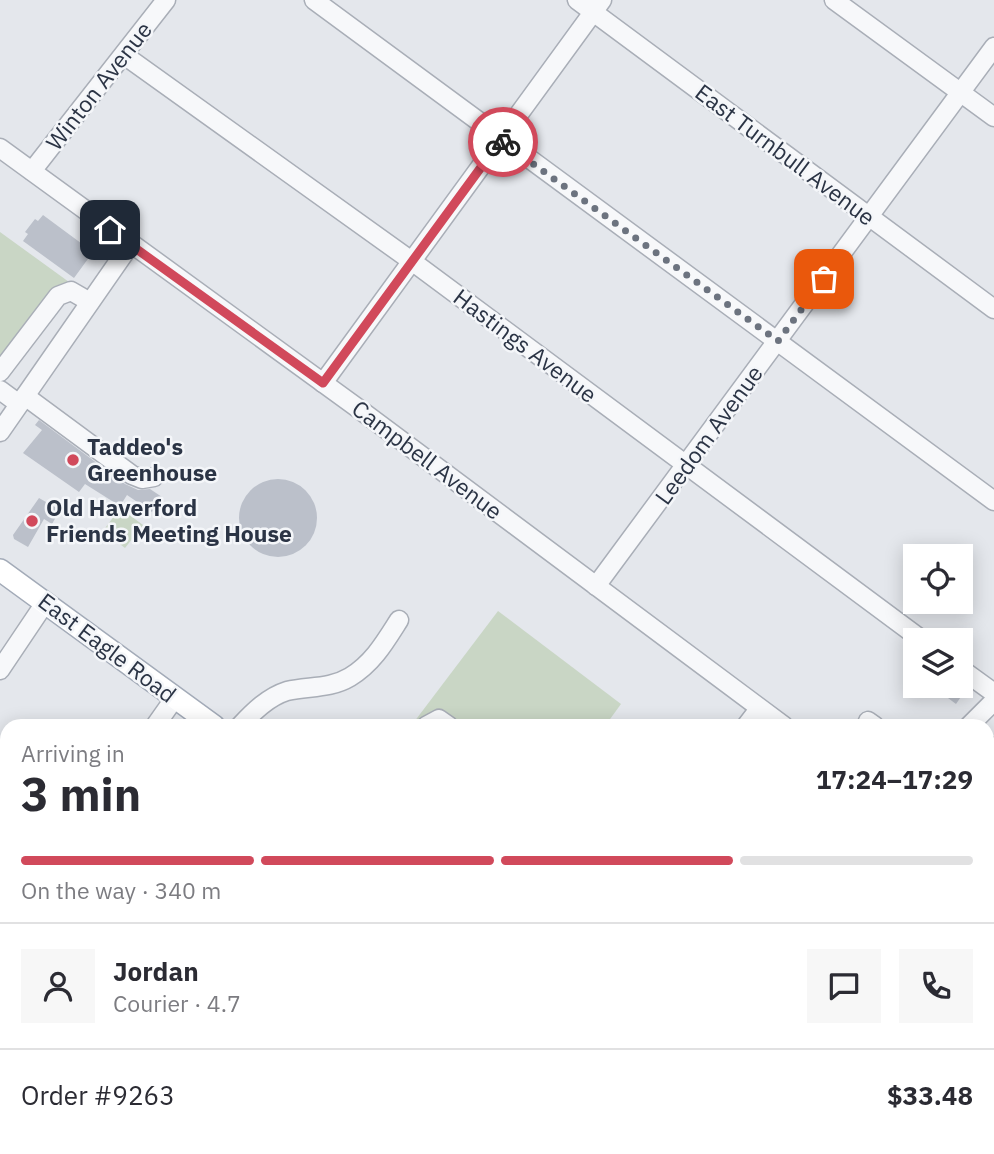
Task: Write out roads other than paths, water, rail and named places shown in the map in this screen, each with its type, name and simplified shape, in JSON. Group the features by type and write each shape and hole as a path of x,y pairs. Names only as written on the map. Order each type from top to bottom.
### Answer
{"main road":[{"name":"East Eagle Road","path":"0,570 204,719"}],"street":[{"name":"Winton Avenue","path":"32,172 166,0"},
{"path":"314,0 994,501"},
{"name":"East Turnbull Avenue","path":"577,0 598,6 869,217 994,309"},
{"path":"834,0 994,117"},
{"path":"323,383 598,6"},
{"name":"Leedom Avenue","path":"596,586 994,47"},
{"name":"Hastings Avenue","path":"124,55 413,262 906,628"},
{"name":"Campbell Avenue","path":"0,148 323,383 773,719"},
{"path":"0,432 130,245"},
{"path":"0,372 58,296 71,291 90,302"},
{"path":"0,390 22,400 132,475 142,479 154,477"},
{"path":"0,670 45,603"},
{"path":"246,719 257,707 287,692 320,689 349,677 374,658 399,620"},
{"path":"973,678 994,693"},
{"path":"160,719 174,699"},
{"path":"976,719 994,701"},
{"path":"751,719 759,709"}],"place":[{"name":"Taddeo's Greenhouse","path":"73,460"},
{"name":"Old Haverford Friends Meeting House","path":"32,521"}]}
